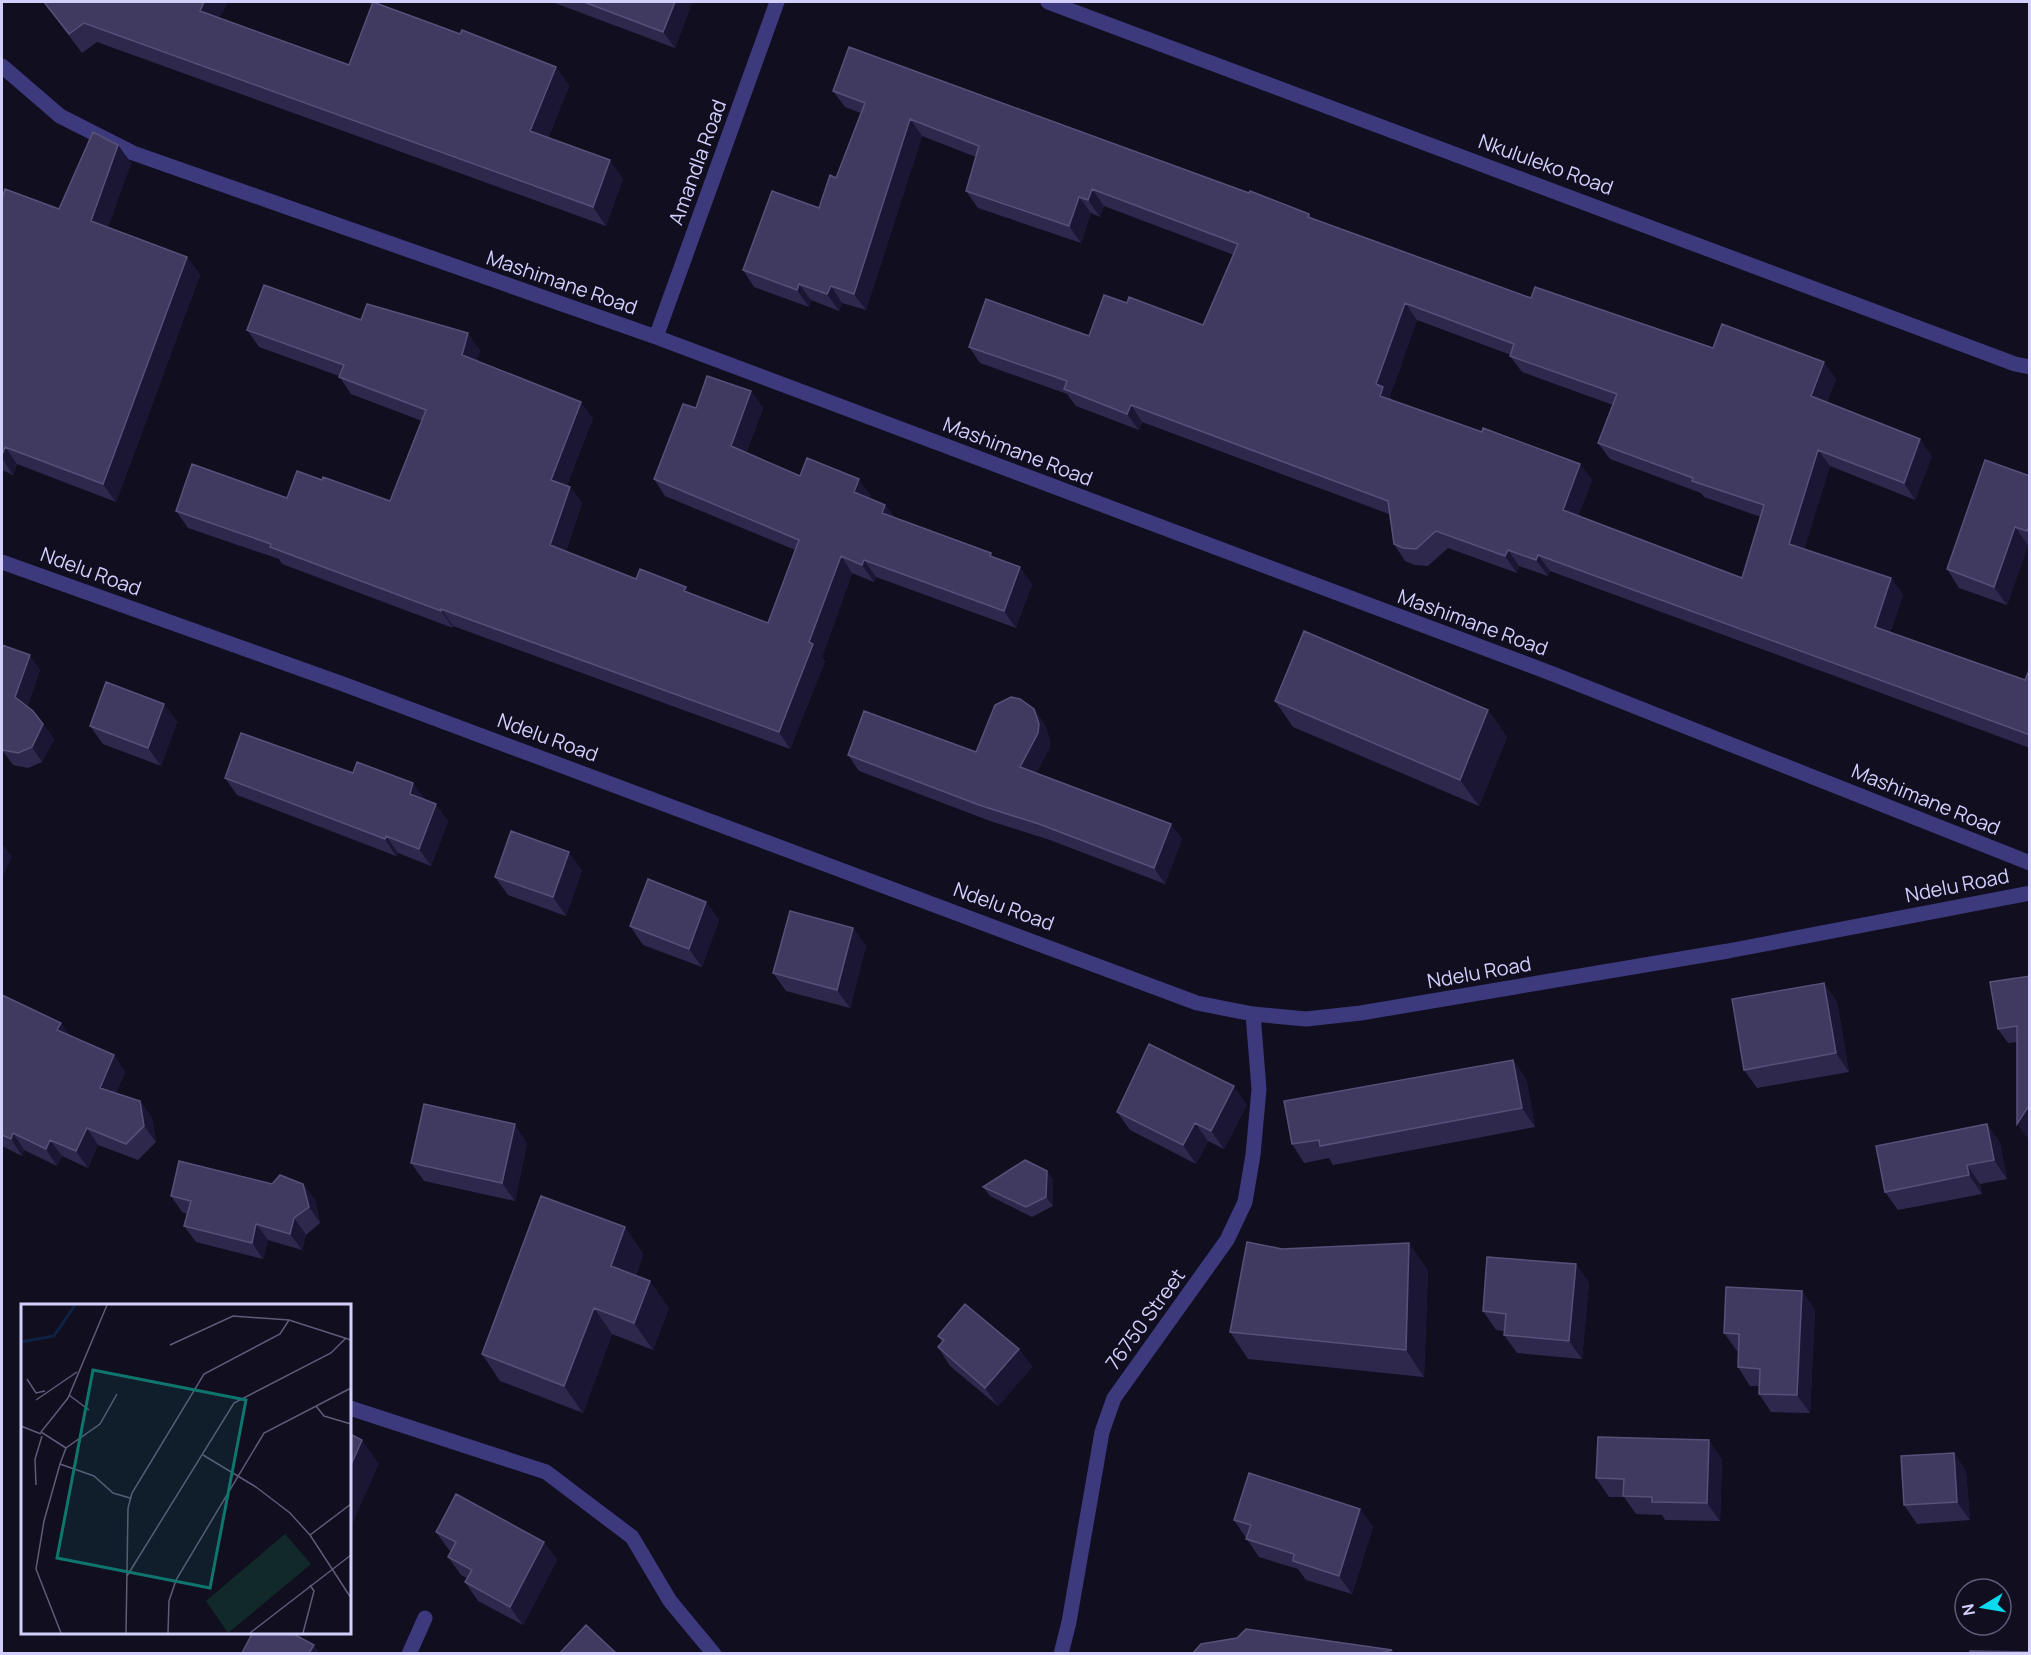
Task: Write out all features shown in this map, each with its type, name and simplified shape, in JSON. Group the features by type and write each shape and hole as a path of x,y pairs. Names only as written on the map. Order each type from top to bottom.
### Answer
{"street":[{"name":"Amandla Road","path":"656,337 777,2"},
{"name":"Nkululeko Road","path":"1048,2 2015,364 2030,367"},
{"name":"Mashimane Road","path":"2,66 60,116 133,153 656,337 1553,674 2030,863"},
{"name":"Ndelu Road","path":"2,562 355,688 1197,1003 1253,1014 1306,1019 1361,1013 1728,951 2030,893"},
{"name":"76750 Street","path":"1061,1653 1069,1622 1102,1432 1114,1398 1227,1240 1245,1202 1253,1155 1259,1089 1253,1014"},
{"path":"351,1408 546,1472 632,1537 670,1601 714,1653"},
{"path":"409,1653 425,1618"}],"building":[{"path":"44,2 204,2 200,11 349,65 373,2 460,34 462,30 556,67 530,131 610,160 593,207 84,23 69,34"},
{"path":"584,2 675,2 663,32"},
{"path":"849,47 1249,193 1250,191 1309,214 1308,217 1531,298 1535,287 1713,348 1722,324 1824,362 1811,396 1920,439 1904,483 1818,450 1789,544 1891,578 1875,627 2025,680 2030,668 2030,735 1538,555 1536,560 1508,550 1505,556 1436,531 1416,549 1403,548 1394,544 1388,501 1131,405 1127,414 1064,389 1067,381 969,347 986,299 1089,336 1104,295 1127,303 1129,297 1203,325 1238,244 1092,189 1088,200 1079,197 1069,226 966,191 979,146 910,119 854,294 831,286 827,294 799,284 797,290 743,270 772,191 819,208 830,175 836,178 865,103 833,91","holes":["1405,303 1514,344 1510,356 1617,394 1598,443 1693,478 1692,481 1764,505 1742,578 1563,510 1580,464 1483,428 1482,432 1380,396 1383,387 1376,384"]},
{"path":"93,132 118,145 91,221 187,257 103,484 5,447 2,455 2,199 5,189 59,209"},
{"path":"264,285 361,320 367,304 468,333 462,355 581,402 551,480 570,487 550,545 636,579 640,569 686,587 684,591 768,623 799,540 654,479 683,404 696,408 707,376 751,391 731,446 800,476 807,458 859,479 854,492 885,505 882,513 991,553 990,556 1020,567 1004,611 864,560 862,565 841,556 809,642 813,644 779,732 441,609 441,611 270,547 271,544 176,511 192,464 287,498 297,471 322,480 323,477 390,501 426,410 339,377 344,365 247,330"},
{"path":"1985,460 2030,476 2030,523 2027,531 2015,527 1994,587 1947,569"},
{"path":"1304,631 1488,710 1460,780 1275,701"},
{"path":"2,645 30,655 15,697 33,711 43,724 32,747 18,753 2,748"},
{"path":"106,682 164,704 148,748 90,726"},
{"path":"1011,697 1020,699 1034,709 1039,724 1038,733 1020,767 1171,824 1154,868 848,755 864,711 976,752 995,705"},
{"path":"241,733 353,773 357,762 413,783 410,794 436,804 419,849 386,836 385,839 225,778"},
{"path":"511,831 569,852 553,897 495,877"},
{"path":"648,879 706,902 689,949 630,926"},
{"path":"790,911 853,928 837,990 773,973"},
{"path":"2030,976 2030,1104 2017,1124 2017,1026 1998,1029 1990,982"},
{"path":"1824,983 1836,1053 1744,1070 1732,999"},
{"path":"2,995 61,1023 57,1030 114,1055 100,1088 140,1101 144,1126 126,1144 87,1128 76,1151 50,1140 46,1149 13,1133 11,1139 2,1135"},
{"path":"1149,1044 1234,1086 1211,1131 1195,1123 1183,1145 1117,1112"},
{"path":"1513,1060 1522,1108 1320,1146 1319,1140 1292,1144 1284,1101"},
{"path":"424,1104 515,1124 502,1183 411,1163"},
{"path":"1987,1124 1994,1160 1967,1165 1969,1175 1885,1192 1876,1146"},
{"path":"1025,1160 1047,1171 1046,1197 1026,1207 983,1187"},
{"path":"179,1161 272,1184 280,1175 303,1184 309,1207 294,1218 290,1234 256,1224 252,1243 184,1226 191,1201 171,1196"},
{"path":"541,1196 625,1227 611,1266 650,1281 634,1323 594,1308 564,1386 482,1354"},
{"path":"1247,1242 1282,1249 1409,1243 1406,1350 1230,1332"},
{"path":"1487,1257 1576,1264 1569,1341 1504,1335 1506,1314 1483,1311"},
{"path":"1726,1287 1802,1291 1797,1395 1759,1394 1760,1369 1738,1367 1739,1334 1724,1333"},
{"path":"965,1304 1019,1349 985,1388 938,1347 944,1340 938,1336"},
{"path":"351,1434 362,1440 351,1465"},
{"path":"1598,1437 1709,1440 1707,1503 1652,1502 1652,1497 1623,1496 1624,1479 1596,1478"},
{"path":"1954,1453 1957,1502 1904,1505 1901,1456"},
{"path":"1249,1473 1360,1509 1339,1576 1293,1561 1294,1554 1246,1539 1251,1525 1234,1520"},
{"path":"456,1494 544,1542 510,1607 465,1582 472,1570 448,1557 456,1542 436,1532"},
{"path":"586,1625 616,1653 560,1653"},
{"path":"1246,1629 1392,1650 1381,1653 1193,1653 1201,1644 1237,1638"},
{"path":"252,1634 294,1634 314,1645 309,1653 242,1653"},
{"path":"1970,1651 2030,1652 2030,1653 1970,1653"}]}
